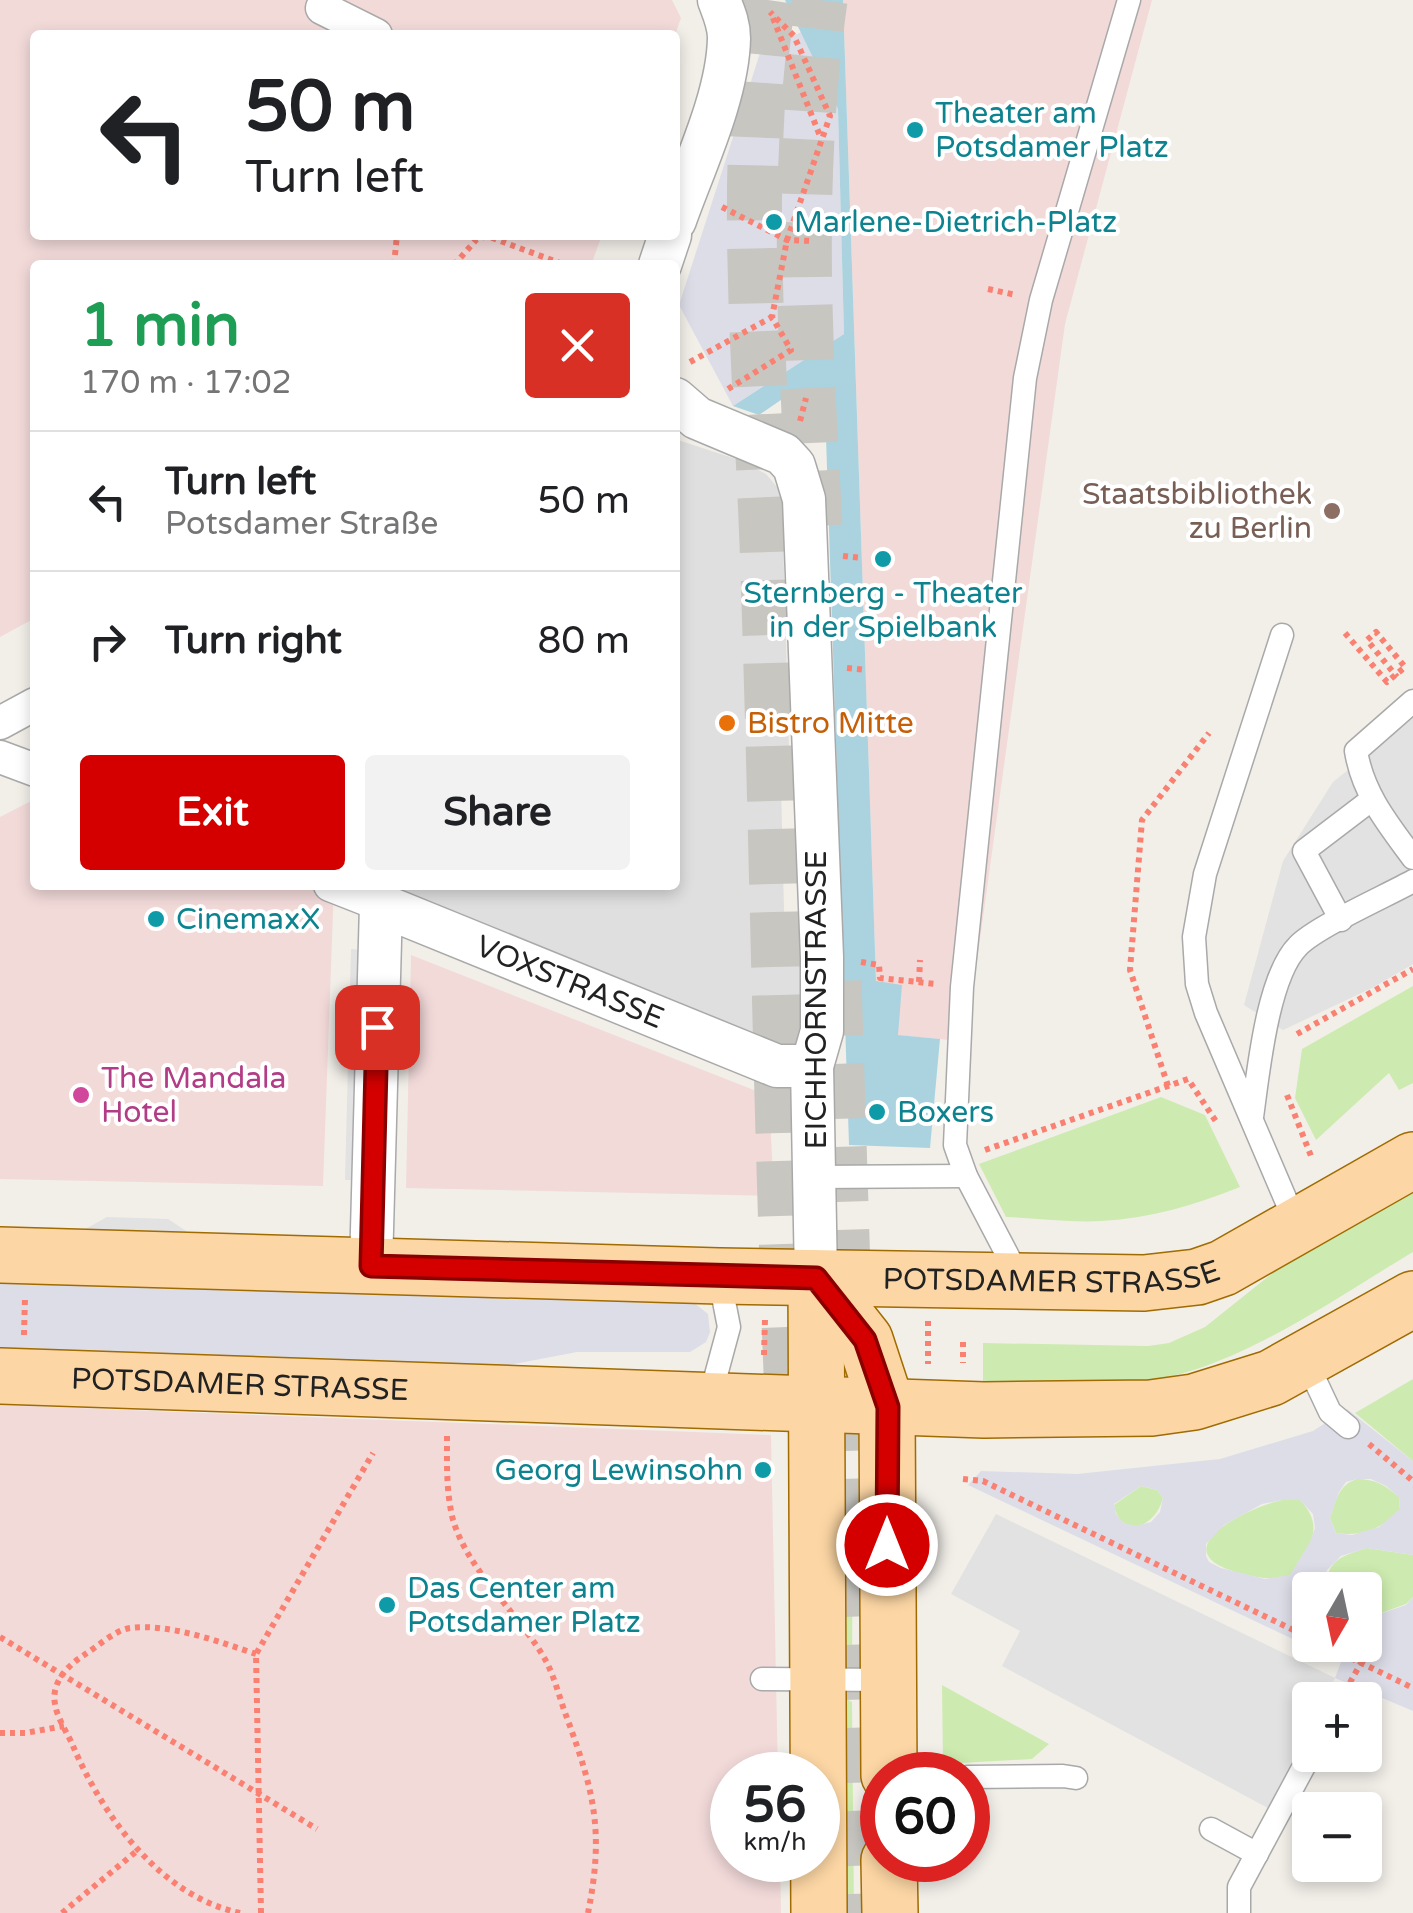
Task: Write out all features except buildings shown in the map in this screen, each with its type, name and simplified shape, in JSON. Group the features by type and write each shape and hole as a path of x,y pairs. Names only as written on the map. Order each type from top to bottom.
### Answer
{"main road":[{"name":"POTSDAMER STRASSE","path":"13,1268 371,1266 1144,1283 1197,1277 1223,1268 1413,1160"},
{"name":"EICHHORNSTRASSE","path":"816,1278 820,1913"},
{"path":"816,1278 865,1340 888,1407 889,1752"},
{"name":"POTSDAMER STRASSE","path":"12,1363 710,1401 1022,1411 1151,1408 1241,1390 1306,1360 1413,1299"},
{"path":"889,1882 890,1913"}],"street":[{"path":"322,8 366,30"},
{"path":"687,200 722,80 724,20"},
{"name":"EICHHORNSTRASSE","path":"680,403 697,418 782,454 799,476 807,522 822,1031 812,1066 816,1278"},
{"path":"0,723 30,707"},
{"path":"0,756 30,768"},
{"name":"VOXSTRASSE","path":"356,890 381,895 777,1066 812,1066"},
{"path":"371,1266 381,895"}],"lane":[{"path":"1021,1281 963,1167 956,1145 962,986 1026,378 1041,300 1129,0"},
{"path":"1282,635 1205,874 1194,937 1197,984 1206,1012 1297,1226"},
{"path":"1413,700 1356,751 1359,773 1371,800 1413,858"},
{"path":"1341,920 1304,851 1371,800"},
{"path":"1252,1121 1264,1028 1283,972 1297,946 1413,881"},
{"path":"816,1177 963,1167"},
{"path":"710,1401 729,1327 720,1276"},
{"path":"1306,1360 1330,1412 1348,1427"},
{"path":"762,1679 888,1680"},
{"path":"1239,1913 1239,1887 1301,1772"},
{"path":"990,1776 1076,1778"},
{"path":"1211,1829 1257,1854"}],"path":[{"path":"725,391 791,350 772,317 787,240 830,116 794,36 770,12 820,138"},
{"path":"687,200 787,240 813,240"},
{"path":"458,260 476,240"},
{"path":"497,240 551,260"},
{"path":"705,355 772,317"},
{"path":"799,428 806,398"},
{"path":"1387,664 1367,640 1376,632 1405,667"},
{"path":"1345,633 1386,682"},
{"path":"1168,1086 1130,970 1142,820 1209,732"},
{"path":"919,982 920,960"},
{"path":"878,963 880,978 962,986"},
{"path":"1294,1048 1297,1032 1413,969"},
{"path":"963,1167 1188,1079 1226,1140"},
{"path":"1289,1080 1287,1096 1312,1156"},
{"path":"12,1363 13,1268"},
{"path":"764,1355 766,1302"},
{"path":"446,1424 448,1492 454,1523 474,1562 547,1662 596,1808 598,1865 588,1913"},
{"path":"1348,1427 1413,1480"},
{"path":"261,1913 256,1654 372,1453"},
{"path":"963,1479 983,1480 1292,1629"},
{"path":"240,1913 225,1910 178,1884 138,1850 107,1813 54,1703 59,1676 78,1659 128,1628 193,1633 256,1654"},
{"path":"0,1638 317,1829"},
{"path":"1350,1682 1361,1663 1413,1687"},
{"path":"0,1733 64,1726"},
{"path":"62,1913 138,1850"}],"shaded area":[{"path":"0,0 672,0 681,18 677,30 30,30 30,240 600,240 593,260 30,260 30,621 0,637"},
{"path":"843,0 1152,0 1065,324 973,990 970,1042 897,1035 876,982"},
{"name":"Marlene-Dietrich-Platz","path":"801,32 838,109 844,334 733,406 680,302 760,53"},
{"path":"680,441 742,461 766,474 783,494 792,537 783,537 790,786 781,786 785,950 806,952 804,1009 782,1031 756,1038 396,896 397,890 680,890"},
{"path":"1413,718 1413,964 1283,1030 1244,1005 1283,861 1333,782"},
{"path":"30,802 30,890 334,890 323,1186 0,1179 0,817"},
{"path":"351,949 363,950 356,1180 345,1180"},
{"path":"411,955 769,1096 774,1196 406,1188"},
{"path":"107,1217 168,1219 192,1235 80,1232"},
{"path":"0,1281 693,1302 708,1314 710,1332 706,1342 690,1352 577,1352 509,1365 0,1350"},
{"name":"Das Center am Potsdamer Platz","path":"0,1405 771,1435 778,1752 710,1752 710,1882 780,1882 781,1913 0,1913"},
{"path":"1347,1409 1413,1461 1413,1555 1367,1548 1341,1556 1327,1572 1292,1572 1292,1639 968,1485 981,1471 1077,1474 1220,1459 1313,1431","holes":["1371,1479 1386,1486 1399,1497 1400,1509 1379,1527 1352,1535 1336,1533 1330,1518 1339,1492 1346,1482","1141,1486 1157,1490 1163,1498 1160,1512 1151,1522 1136,1526 1123,1523 1116,1514 1114,1504","1300,1500 1313,1514 1315,1528 1290,1575 1265,1579 1209,1562 1206,1544 1224,1525 1262,1504"]},
{"path":"996,1514 1292,1657 1292,1662 1302,1662 1335,1678 1333,1682 1292,1682 1292,1762 1268,1808 1002,1666 1020,1631 951,1594"},
{"path":"1413,1597 1413,1711 1382,1698 1382,1682 1344,1682 1335,1678 1341,1662 1382,1662 1382,1613 1406,1605"}],"green space":[{"path":"1413,986 1413,1083 1399,1090 1389,1073 1316,1140 1295,1098 1302,1049"},
{"path":"1161,1097 1205,1115 1240,1187 1138,1217 1078,1221 1006,1217 979,1164"},
{"path":"1413,1190 1413,1252 1248,1348 1178,1375 1144,1381 983,1385 983,1343 1148,1346 1169,1343 1205,1327 1279,1268"},
{"path":"1413,1379 1413,1461 1355,1413"},
{"path":"1357,1479 1389,1489 1399,1497 1400,1510 1371,1530 1336,1533 1330,1518 1336,1500 1346,1485"},
{"path":"1141,1486 1157,1490 1163,1498 1153,1516 1131,1526 1118,1516 1114,1505"},
{"path":"836,1496 853,1498 852,1668 836,1659"},
{"path":"1300,1500 1312,1520 1309,1547 1290,1575 1261,1578 1243,1574 1219,1565 1208,1555 1207,1544 1216,1532 1265,1505"},
{"path":"1367,1548 1413,1555 1413,1597 1406,1604 1382,1613 1382,1572 1329,1572 1332,1565"},
{"path":"942,1685 1049,1744 1032,1759 990,1761 990,1752 943,1752"},
{"path":"835,1693 852,1702 854,1913 837,1913 840,1752 836,1752"}],"water":[{"path":"785,0 843,0 876,981 902,985 898,1035 940,1039 930,1148 849,1145 825,406 791,393 759,415 733,406 844,334 838,109"}],"tunnel":[{"path":"768,0 756,135 755,271 767,543 792,1396"},
{"path":"815,526 804,263 807,132 820,0"},
{"path":"834,981 863,1913"}],"place":[{"name":"Theater am Potsdamer Platz","path":"915,130"},
{"name":"Marlene-Dietrich-Platz","path":"774,222"},
{"name":"Staatsbibliothek zu Berlin","path":"1332,511"},
{"name":"Sternberg - Theater in der Spielbank","path":"883,559"},
{"name":"Bistro Mitte","path":"727,723"},
{"name":"CinemaxX","path":"156,919"},
{"name":"The Mandala Hotel","path":"81,1095"},
{"name":"Boxers","path":"877,1112"},
{"name":"Georg Lewinsohn","path":"763,1470"},
{"name":"Das Center am Potsdamer Platz","path":"387,1605"}],"route":[{"path":"377,1027 371,1266 816,1278 865,1340 888,1407 887,1545"}]}
